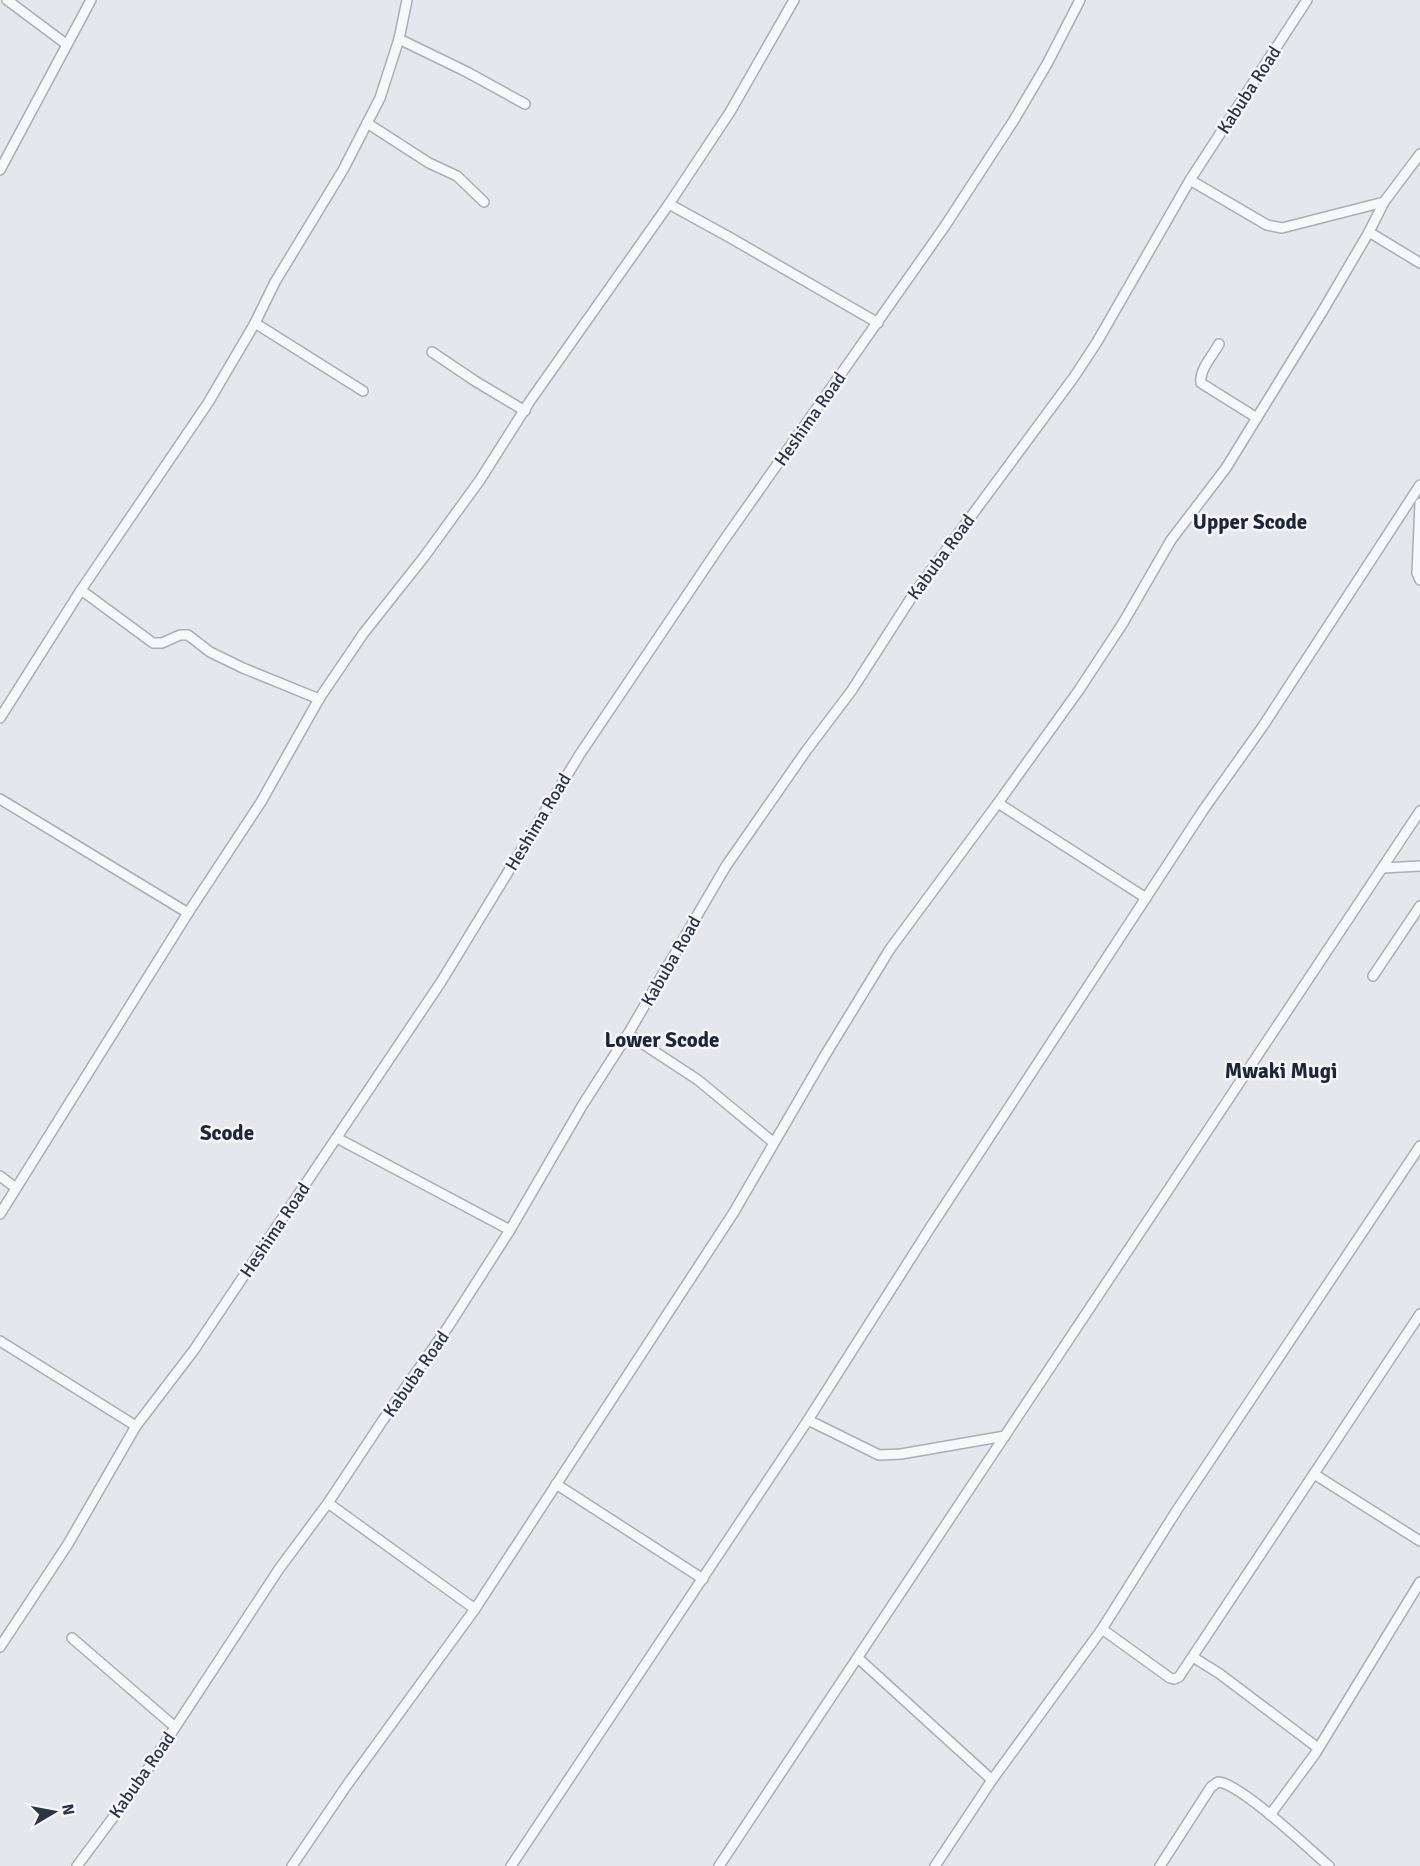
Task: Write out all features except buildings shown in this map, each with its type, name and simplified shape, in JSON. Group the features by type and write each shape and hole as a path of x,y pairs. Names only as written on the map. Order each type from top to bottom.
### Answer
{"street":[{"path":"7,0 66,44"},
{"path":"0,170 91,0"},
{"path":"0,718 81,590 208,403 255,323 275,282 343,170 380,98 399,39 407,0"},
{"path":"0,1214 188,913 261,802 319,699 363,634 424,557 480,480 608,289 669,204 730,112 794,0"},
{"name":"Heshima Road","path":"0,1647 68,1544 136,1426 194,1350 441,982 580,754 722,543 945,226 1014,120 1047,64 1080,0"},
{"name":"Kabuba Road","path":"77,1866 138,1784 279,1569 328,1503 448,1327 510,1230 726,866 806,751 852,690 913,595 1086,360 1190,180 1307,0"},
{"path":"399,39 467,72 525,104"},
{"path":"367,123 429,163 457,176 484,202"},
{"path":"292,1866 475,1609 734,1212 890,949 1079,690 1123,623 1171,540 1226,468 1369,232 1384,202 1420,154"},
{"path":"1190,180 1267,225 1282,228 1384,202"},
{"path":"669,204 878,323"},
{"path":"1369,232 1420,263"},
{"path":"255,323 363,391"},
{"path":"1219,344 1200,377 1201,383 1257,418"},
{"path":"432,352 525,411"},
{"path":"511,1866 808,1420 930,1228 1204,809 1263,726 1420,485"},
{"path":"1420,503 1417,573 1420,580"},
{"path":"81,590 153,643 162,643 180,635 188,635 218,656 319,699"},
{"path":"0,799 188,913"},
{"path":"998,803 1146,898"},
{"path":"719,1866 1420,812"},
{"path":"1383,868 1420,866"},
{"path":"1373,976 1420,906"},
{"path":"628,1034 698,1080 774,1143"},
{"path":"337,1138 510,1230"},
{"path":"935,1866 992,1780 1102,1629 1177,1510 1420,1146"},
{"path":"0,1176 16,1188"},
{"path":"1102,1629 1170,1678 1179,1677 1420,1314"},
{"path":"0,1341 136,1426"},
{"path":"808,1420 879,1455 901,1454 1005,1436"},
{"path":"1314,1474 1420,1541"},
{"path":"556,1484 703,1579"},
{"path":"328,1503 475,1609"},
{"path":"1270,1815 1318,1748 1420,1582"},
{"path":"72,1638 175,1727"},
{"path":"1193,1657 1220,1674 1318,1748"},
{"path":"858,1658 992,1780"},
{"path":"1160,1866 1211,1787 1218,1782 1234,1786 1329,1866"}],"district":[{"name":"Upper Scode","path":"1250,522"},
{"name":"Lower Scode","path":"662,1040"},
{"name":"Mwaki Mugi","path":"1281,1071"},
{"name":"Scode","path":"227,1133"}]}
